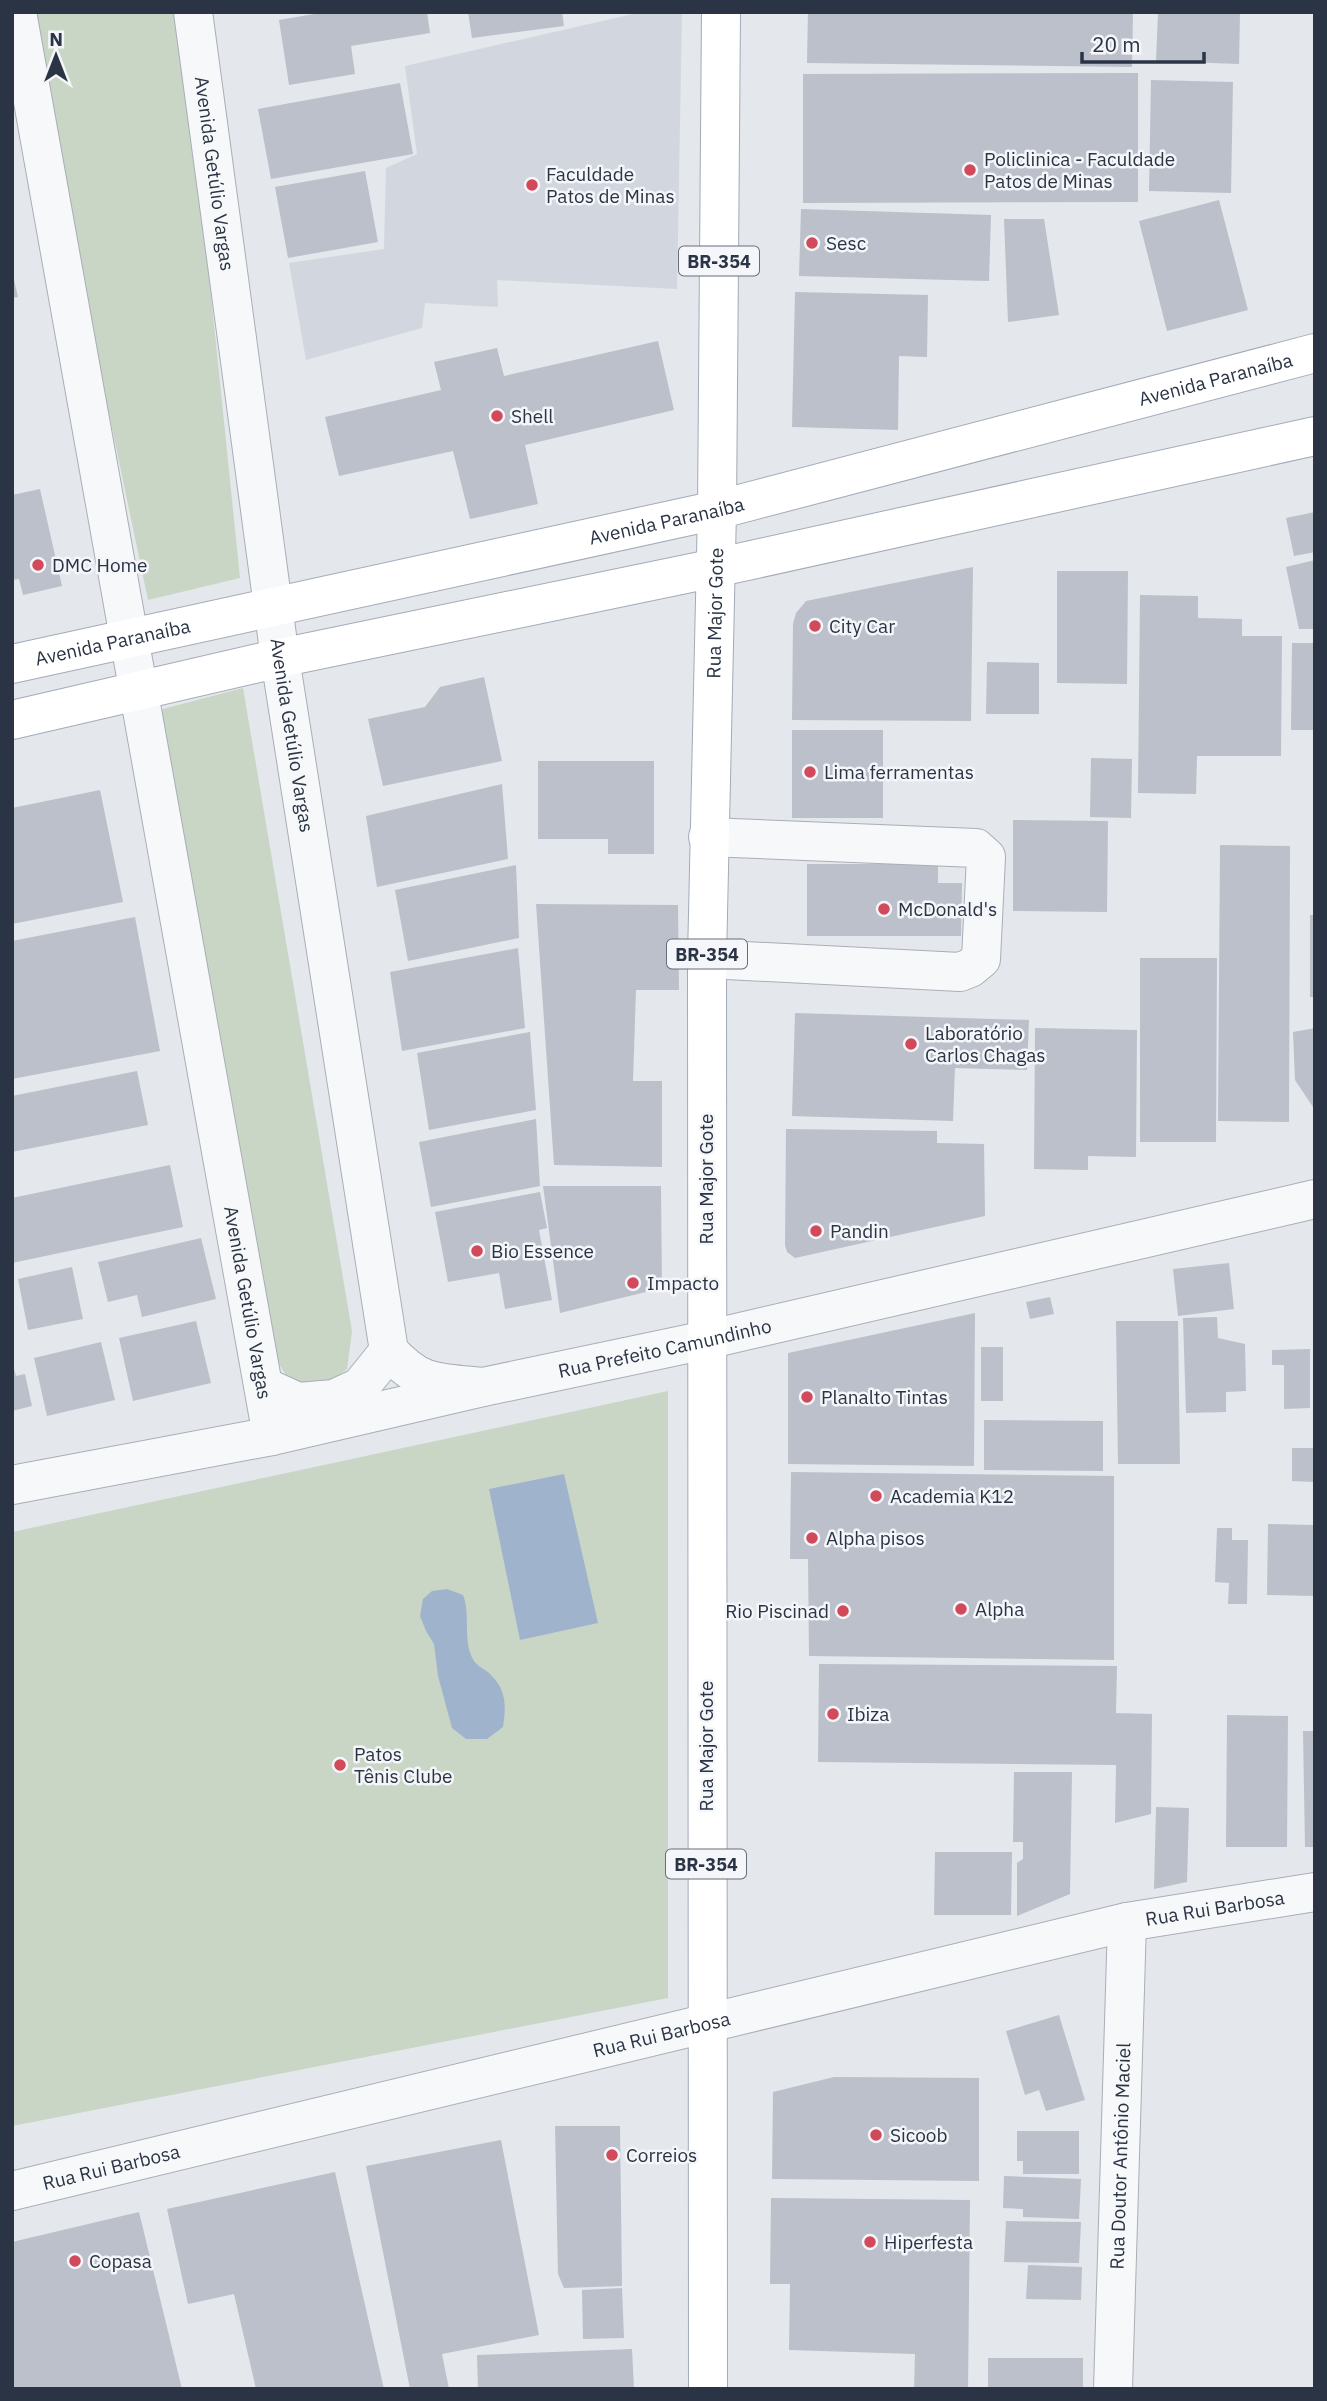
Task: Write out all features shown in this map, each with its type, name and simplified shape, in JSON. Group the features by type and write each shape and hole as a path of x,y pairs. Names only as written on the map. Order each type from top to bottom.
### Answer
{"main road":[{"name":"Rua Major Gote","path":"708,2389 707,959 717,510 721,12"},
{"name":"Avenida Paranaíba","path":"12,664 130,636 273,608 717,510 1315,353"},
{"path":"12,720 279,658 715,568 1315,436"}],"street":[{"name":"Avenida Getúlio Vargas","path":"17,12 272,1436"},
{"name":"Avenida Getúlio Vargas","path":"192,12 279,658 389,1351"},
{"path":"707,959 960,972 981,959 986,857 976,848 708,837"},
{"name":"Rua Prefeito Camundinho","path":"12,1485 272,1436 483,1387 706,1340 1315,1199"},
{"path":"265,1387 298,1402 334,1399 360,1387 389,1351 403,1366 426,1381 483,1387"},
{"name":"Rua Rui Barbosa","path":"12,2191 1127,1922 1315,1892"},
{"name":"Rua Doutor Antônio Maciel","path":"1113,2389 1127,1922"}],"shaded area":[{"name":"Faculdade Patos de Minas","path":"642,12 682,12 677,289 497,280 498,307 425,303 422,328 306,360 289,263 384,249 386,168 417,154 405,66"}],"green space":[{"path":"25,12 182,12 240,578 148,600"},
{"path":"243,688 352,1331 347,1369 324,1387 293,1386 272,1353 159,710"},
{"name":"Patos Tênis Clube","path":"668,1391 668,1998 12,2126 12,1532"}],"water":[{"path":"564,1474 598,1623 520,1640 489,1489"},
{"path":"447,1589 463,1595 470,1654 496,1681 503,1693 503,1727 487,1739 466,1739 452,1728 438,1676 434,1644 420,1616 423,1599 432,1591"}],"building":[{"path":"326,12 427,12 430,33 351,46 355,74 289,85 279,20"},
{"path":"468,12 562,12 564,26 472,38"},
{"path":"808,12 1133,12 1132,67 807,63"},
{"path":"1158,12 1240,12 1239,64 1156,61"},
{"name":"Policlinica - Faculdade Patos de Minas","path":"1138,73 1138,202 803,203 803,74"},
{"path":"1151,80 1233,82 1231,193 1149,191"},
{"path":"400,83 413,154 271,179 258,109"},
{"path":"365,171 378,242 288,258 275,187"},
{"path":"1219,200 1248,310 1167,331 1139,221"},
{"path":"801,209 991,215 989,281 799,276"},
{"path":"1004,219 1044,219 1059,315 1008,322"},
{"path":"12,271 18,297 12,298"},
{"path":"795,292 928,295 927,357 899,356 898,430 792,427"},
{"path":"658,341 674,410 525,445 538,504 470,519 453,451 339,476 325,417 441,390 434,362 497,348 504,376"},
{"path":"40,489 62,586 23,595 19,579 12,580 12,495"},
{"path":"1315,512 1315,552 1294,556 1286,518"},
{"path":"1315,560 1315,629 1299,629 1286,567"},
{"path":"973,567 971,721 792,720 793,624 796,613 806,601"},
{"path":"1057,571 1128,571 1127,684 1057,683"},
{"path":"1140,595 1198,596 1198,618 1242,619 1242,636 1282,636 1281,756 1197,756 1196,794 1138,793"},
{"path":"1292,643 1315,643 1315,730 1291,730"},
{"path":"987,662 1039,663 1039,714 986,714"},
{"path":"484,677 502,761 383,786 368,719 425,707 440,687"},
{"path":"792,730 883,730 883,818 792,818"},
{"path":"1091,758 1132,759 1131,818 1090,817"},
{"path":"538,761 654,761 654,854 608,854 608,839 538,839"},
{"path":"502,784 508,859 377,887 366,816"},
{"path":"100,790 123,902 12,924 12,808"},
{"path":"1013,820 1108,821 1107,912 1013,911"},
{"path":"1220,845 1290,846 1289,1122 1218,1121"},
{"name":"McDonald's","path":"807,864 938,864 938,883 962,883 961,936 807,936"},
{"path":"516,865 519,938 408,961 395,890"},
{"path":"536,904 678,905 679,990 636,990 633,1081 662,1081 662,1167 554,1165"},
{"path":"1310,915 1315,915 1315,997 1310,997"},
{"path":"135,917 160,1051 12,1079 12,941"},
{"path":"518,948 525,1028 402,1051 390,972"},
{"path":"1140,958 1217,958 1216,1142 1140,1142"},
{"name":"Laboratório Carlos Chagas","path":"795,1013 1029,1020 1027,1070 955,1068 953,1121 792,1116"},
{"path":"1035,1028 1137,1030 1136,1157 1088,1156 1088,1170 1034,1169"},
{"path":"1315,1028 1315,1110 1295,1080 1293,1032"},
{"path":"530,1032 536,1110 429,1130 417,1053"},
{"path":"137,1071 148,1125 12,1152 12,1096"},
{"path":"536,1119 540,1186 431,1207 419,1142"},
{"path":"786,1129 937,1131 937,1143 984,1144 985,1216 795,1258 787,1252 785,1245"},
{"path":"170,1165 183,1227 12,1263 12,1198"},
{"path":"543,1186 661,1186 662,1288 560,1313"},
{"path":"540,1192 547,1228 539,1230 552,1300 505,1309 499,1273 448,1282 435,1212"},
{"path":"201,1238 216,1299 142,1317 137,1295 108,1302 98,1262"},
{"path":"1229,1263 1234,1309 1178,1316 1173,1269"},
{"path":"72,1267 83,1319 28,1330 18,1279"},
{"path":"1050,1297 1054,1314 1030,1319 1026,1302"},
{"path":"975,1313 974,1466 788,1464 788,1353"},
{"path":"1217,1317 1218,1338 1245,1344 1246,1391 1226,1392 1226,1412 1186,1413 1183,1318"},
{"path":"196,1321 211,1383 133,1401 119,1338"},
{"path":"1116,1321 1178,1321 1180,1464 1118,1464"},
{"path":"101,1342 115,1400 47,1416 34,1358"},
{"path":"981,1347 1003,1347 1003,1401 981,1401"},
{"path":"1310,1349 1310,1408 1284,1409 1284,1365 1272,1365 1272,1350"},
{"path":"12,1362 16,1376 25,1374 32,1406 12,1411"},
{"path":"984,1420 1103,1421 1103,1471 984,1470"},
{"path":"1292,1448 1315,1448 1315,1482 1292,1481"},
{"name":"Alpha","path":"791,1472 1114,1476 1114,1660 809,1656 808,1559 790,1559"},
{"path":"1268,1524 1315,1525 1315,1596 1267,1595"},
{"path":"1217,1528 1232,1528 1232,1540 1248,1540 1247,1604 1228,1604 1229,1583 1215,1582"},
{"path":"819,1664 1117,1666 1116,1713 1152,1714 1151,1814 1115,1823 1116,1765 818,1762"},
{"path":"1227,1715 1288,1716 1287,1847 1226,1847"},
{"path":"1303,1731 1315,1731 1315,1847 1305,1847"},
{"path":"1014,1772 1072,1772 1070,1894 1017,1916 1017,1863 1023,1859 1023,1842 1013,1842"},
{"path":"1156,1807 1189,1808 1187,1882 1154,1889"},
{"path":"935,1852 1012,1852 1011,1915 934,1915"},
{"path":"1059,2015 1085,2100 1046,2111 1039,2090 1025,2095 1006,2031"},
{"name":"Sicoob","path":"834,2077 979,2078 979,2181 772,2179 773,2092"},
{"path":"555,2126 620,2126 622,2286 564,2288 558,2274"},
{"path":"1017,2131 1079,2131 1079,2174 1023,2174 1023,2161 1017,2161"},
{"path":"501,2140 539,2335 442,2354 449,2389 410,2389 366,2166"},
{"path":"335,2172 384,2389 256,2389 234,2294 188,2304 167,2209"},
{"path":"1004,2176 1081,2179 1079,2219 1023,2217 1023,2209 1003,2208"},
{"path":"771,2198 970,2200 968,2389 914,2389 915,2354 789,2350 790,2284 770,2284"},
{"path":"139,2212 182,2389 13,2389 12,2242"},
{"path":"1006,2221 1081,2222 1079,2263 1004,2262"},
{"path":"1028,2265 1082,2267 1081,2300 1026,2299"},
{"path":"622,2288 624,2338 583,2339 582,2290"},
{"path":"632,2349 634,2389 478,2389 477,2355"},
{"path":"988,2358 1083,2358 1083,2389 988,2389"}],"place":[{"name":"Policlinica - Faculdade Patos de Minas","path":"970,170"},
{"name":"Faculdade Patos de Minas","path":"532,185"},
{"name":"Sesc","path":"812,243"},
{"name":"Shell","path":"497,416"},
{"name":"DMC Home","path":"38,565"},
{"name":"City Car","path":"815,626"},
{"name":"Lima ferramentas","path":"810,772"},
{"name":"McDonald's","path":"884,909"},
{"name":"Laboratório Carlos Chagas","path":"911,1044"},
{"name":"Pandin","path":"816,1231"},
{"name":"Bio Essence","path":"477,1251"},
{"name":"Impacto","path":"633,1283"},
{"name":"Planalto Tintas","path":"807,1397"},
{"name":"Academia K12","path":"876,1496"},
{"name":"Alpha pisos","path":"812,1538"},
{"name":"Alpha","path":"961,1609"},
{"name":"Rio Piscinad","path":"843,1611"},
{"name":"Ibiza","path":"833,1714"},
{"name":"Patos Tênis Clube","path":"340,1765"},
{"name":"Sicoob","path":"876,2135"},
{"name":"Correios","path":"612,2155"},
{"name":"Hiperfesta","path":"870,2242"},
{"name":"Copasa","path":"75,2261"}]}
